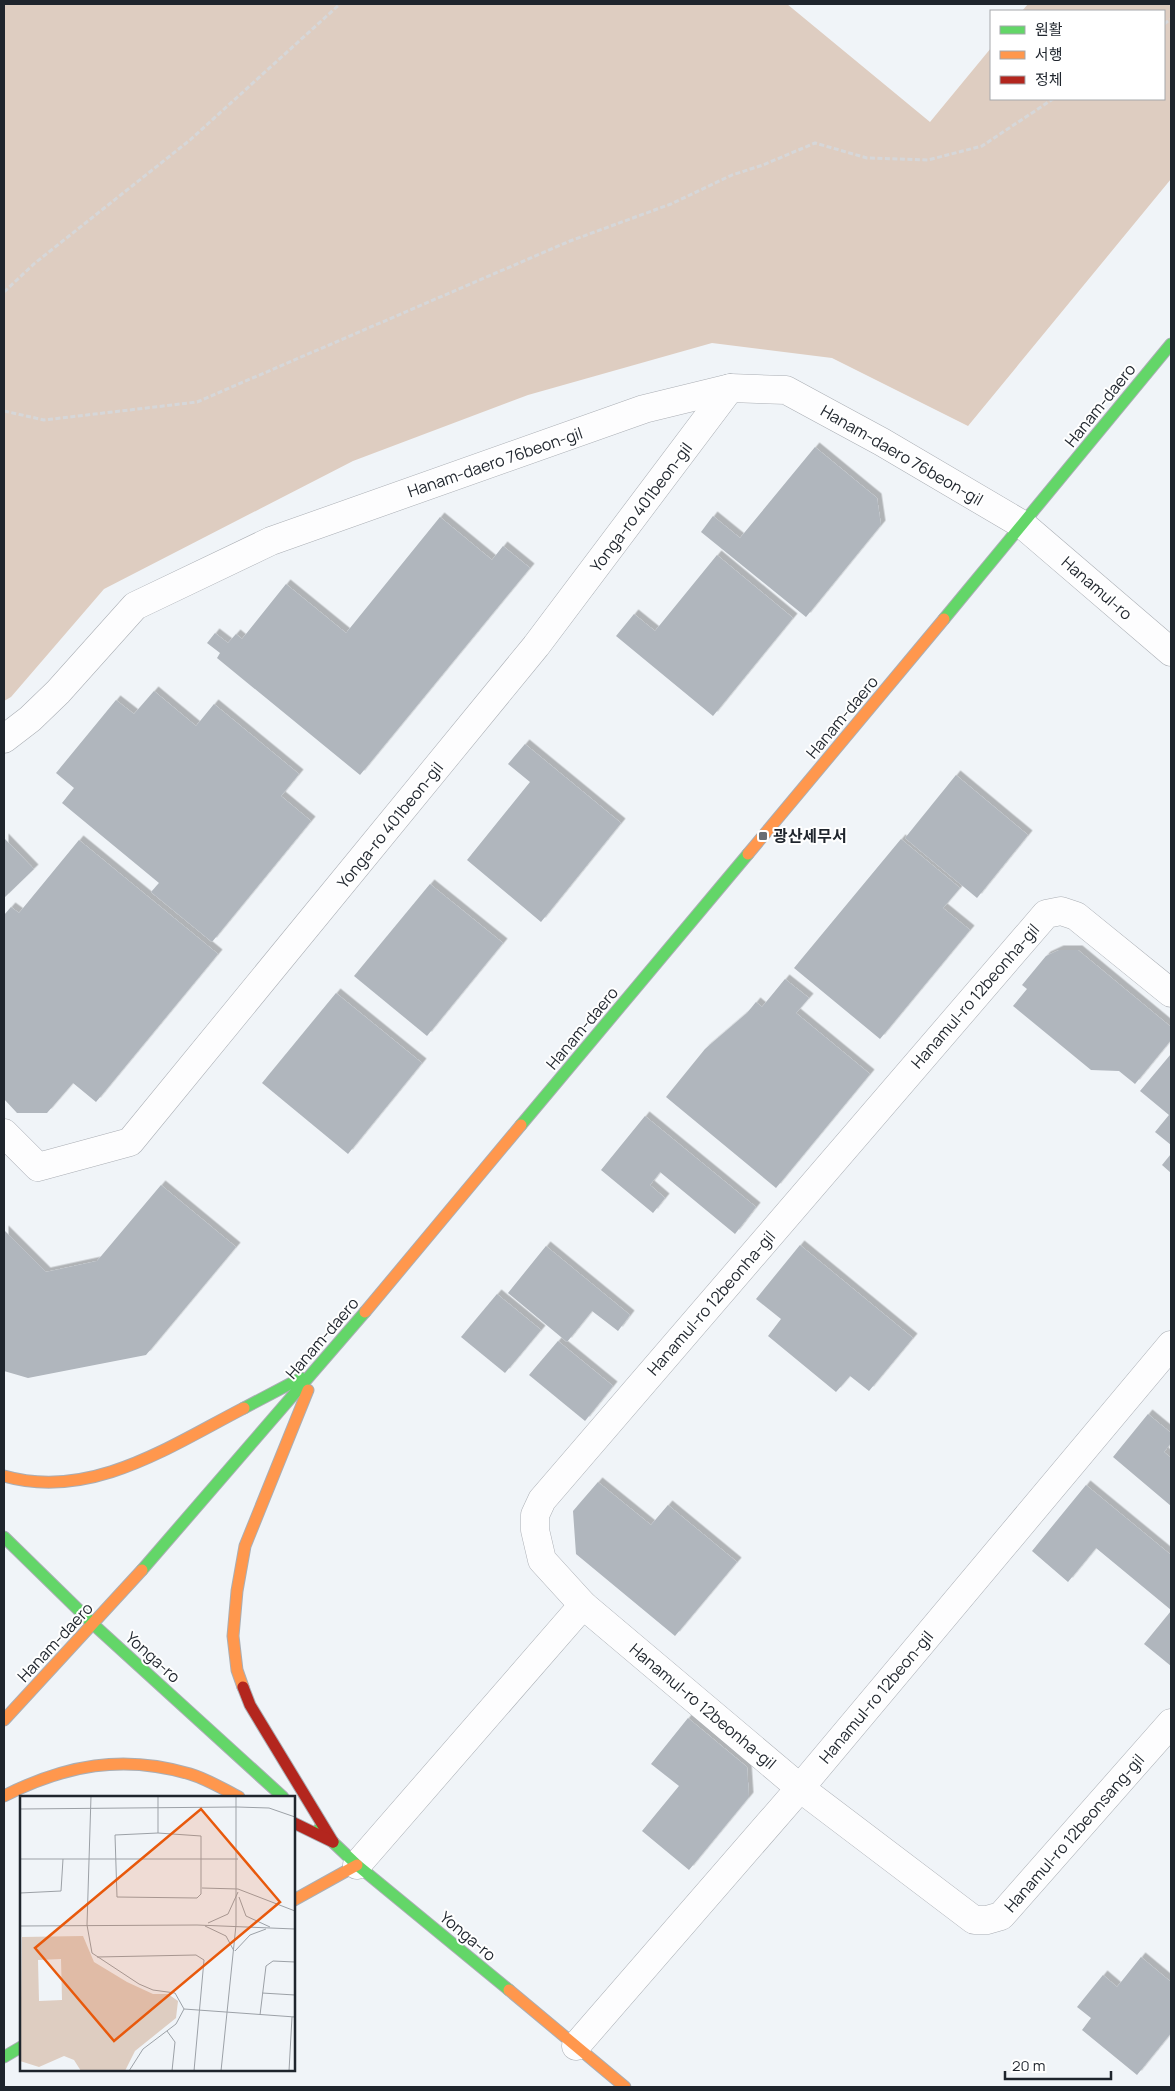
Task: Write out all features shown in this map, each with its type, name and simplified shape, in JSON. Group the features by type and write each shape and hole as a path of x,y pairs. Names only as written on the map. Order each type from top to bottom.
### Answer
{"main road":[{"name":"Hanam-daero","path":"4,1720 94,1625 315,1371 1024,525 1171,344"},
{"path":"4,1476 14,1480 60,1483 80,1482 110,1474 136,1464 315,1371"},
{"path":"315,1371 245,1546 237,1591 233,1636 237,1670 250,1705 333,1842"},
{"name":"Yonga-ro","path":"4,1537 94,1625 283,1796"},
{"path":"4,1796 26,1783 62,1771 104,1762 150,1765 192,1775 237,1796"},
{"name":"Yonga-ro","path":"300,1812 357,1866 625,2087"},
{"path":"295,1823 333,1842"},
{"path":"295,1899 357,1866"},
{"path":"4,2057 20,2048"}],"street":[{"name":"Hanam-daero 76beon-gil","path":"4,739 30,719 58,692 135,606 271,541 644,409 730,388 786,390 882,442 1024,525"},
{"name":"Yonga-ro 401beon-gil","path":"4,1134 38,1167 130,1142 536,646 730,388"},
{"name":"Hanamul-ro","path":"1024,525 1171,652"},
{"name":"Hanamul-ro 12beonha-gil","path":"800,1788 582,1605 542,1560 535,1530 535,1515 542,1500 1046,914 1061,911 1076,916 1171,993"},
{"name":"Hanamul-ro 12beon-gil","path":"576,2046 800,1788 1171,1345"},
{"path":"357,1866 582,1605"},
{"name":"Hanamul-ro 12beonsang-gil","path":"800,1788 974,1920 987,1920 1001,1916 1171,1723"}],"path":[{"path":"4,292 190,140 340,4"},
{"path":"4,411 44,420 197,402 570,241 671,204 732,175 815,143 866,158 928,160 982,146 1051,100"}],"shaded area":[{"path":"4,4 787,4 930,122 990,49 990,100 1165,100 1165,10 1023,10 1028,4 1171,4 1171,179 968,426 832,358 712,343 528,395 353,461 104,589 11,697 4,701"}],"building":[{"path":"815,447 877,498 881,525 806,617 701,532 713,516 740,538"},
{"path":"440,517 492,560 503,546 530,568 360,775 217,658 220,653 207,643 215,633 228,643 236,634 242,639 286,584 346,633"},
{"path":"717,555 793,618 713,716 616,636 634,614 655,631"},
{"path":"154,691 196,726 214,704 299,774 281,796 311,821 212,942 151,892 159,883 62,803 74,788 56,773 116,700 134,714"},
{"path":"525,744 621,823 541,922 467,860 530,782 508,764"},
{"path":"956,775 1028,835 977,898 905,838"},
{"path":"4,838 34,869 4,898"},
{"path":"901,839 960,888 943,908 970,930 880,1039 794,968"},
{"path":"79,840 218,954 96,1102 73,1083 47,1113 17,1113 4,1099 4,915 11,907 19,913"},
{"path":"430,884 503,943 427,1036 354,976"},
{"path":"1059,950 1078,950 1171,1027 1171,1040 1135,1084 1119,1071 1091,1070 1013,1006 1027,989 1022,985 1046,956"},
{"path":"785,979 809,998 796,1013 870,1074 776,1188 666,1097 705,1049 747,1013 756,1002 762,1007"},
{"path":"336,993 422,1063 348,1154 262,1083"},
{"path":"1171,1054 1171,1145 1155,1132 1169,1115 1140,1091"},
{"path":"645,1116 756,1207 735,1234 660,1172 650,1185 665,1198 653,1213 601,1170"},
{"path":"1171,1154 1171,1173 1162,1165"},
{"path":"161,1185 236,1247 146,1355 28,1378 4,1371 4,1230 46,1272 97,1261"},
{"path":"800,1245 913,1338 869,1391 850,1376 836,1392 768,1336 781,1319 756,1299"},
{"path":"546,1246 630,1315 618,1331 592,1311 567,1342 508,1293"},
{"path":"497,1294 541,1330 505,1373 461,1337"},
{"path":"558,1341 613,1386 585,1421 529,1375"},
{"path":"1148,1414 1171,1433 1171,1443 1164,1452 1171,1458 1171,1506 1113,1457"},
{"path":"598,1482 651,1525 668,1505 737,1562 675,1636 576,1554 573,1511"},
{"path":"1086,1485 1171,1555 1171,1610 1096,1548 1068,1582 1032,1551"},
{"path":"1171,1611 1171,1666 1144,1644"},
{"path":"688,1718 747,1767 749,1797 689,1870 642,1831 679,1786 651,1764"},
{"path":"1141,1957 1171,1982 1171,2033 1137,2075 1082,2030 1091,2018 1077,2007 1103,1975 1117,1987"}],"traffic: fast":[{"path":"944,619 1171,344"},
{"path":"521,1125 748,854"},
{"path":"142,1570 365,1312"},
{"path":"244,1408 301,1378"},
{"path":"4,1537 94,1625 282,1796"},
{"path":"319,1829 357,1865 509,1990"},
{"path":"4,2057 20,2048"}],"traffic: slow":[{"path":"748,854 944,619"},
{"path":"365,1312 521,1125"},
{"path":"243,1687 237,1670 233,1636 237,1591 245,1546 308,1390"},
{"path":"4,1476 36,1482 68,1481 99,1475 129,1466 158,1453 244,1408"},
{"path":"4,1720 142,1570"},
{"path":"4,1796 27,1785 72,1770 118,1764 165,1768 190,1774 209,1781 237,1796"},
{"path":"295,1899 357,1865"},
{"path":"509,1990 625,2087"}],"traffic: jam":[{"path":"243,1687 250,1705 333,1842"},
{"path":"295,1823 333,1842"}],"place":[{"name":"광산세무서","path":"763,836"}]}
